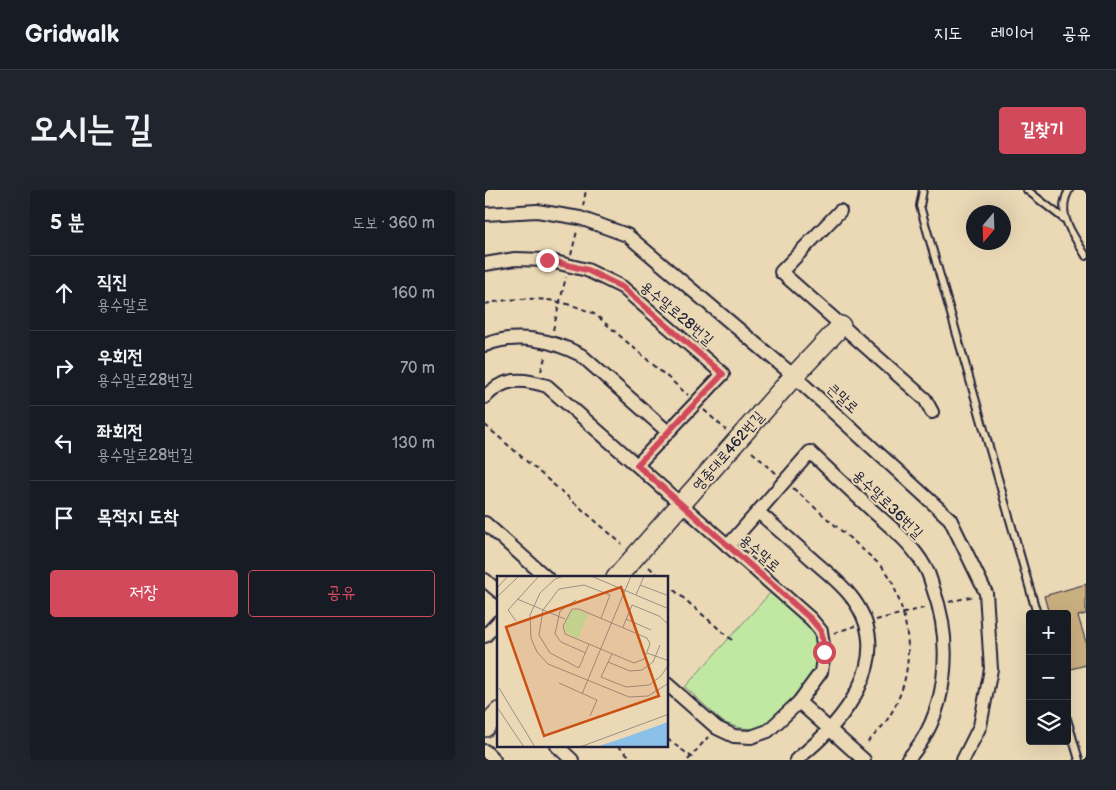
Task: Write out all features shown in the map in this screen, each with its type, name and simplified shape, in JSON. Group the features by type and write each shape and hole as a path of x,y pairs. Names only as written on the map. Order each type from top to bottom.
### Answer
{"street":[{"name":"큰말로","path":"485,214 537,211 580,218 627,236 794,376 950,519 986,592 991,669 980,726 963,760"},
{"path":"839,211 781,272 925,399 931,412"},
{"name":"용수말로28번길","path":"485,264 515,259 547,260 587,270 622,287 723,374 637,465"},
{"name":"영종대로462번길","path":"619,576 794,376 841,326"},
{"path":"485,345 494,341 521,339 548,341 581,355 668,432"},
{"name":"용수말로","path":"485,397 493,388 511,380 529,380 547,386 811,619 821,631 822,638"},
{"name":"용수말로36번길","path":"728,546 810,452 905,540 926,568 939,604 944,634 945,670 941,693 928,729 907,760"},
{"path":"758,512 838,582 854,600 865,622 871,647 867,671 858,692 846,710 829,729 809,750 796,760"},
{"path":"485,523 542,576"},
{"path":"485,580 497,590"},
{"path":"485,636 497,623"},
{"path":"669,686 717,728 734,736 751,737 768,731 799,702 821,672 824,652 822,638"},
{"path":"799,702 864,760"},
{"path":"485,727 497,714"},
{"path":"559,748 572,760"},
{"path":"485,751 494,760"}],"lane":[{"path":"923,190 920,206 1036,610"},
{"path":"1027,190 1064,218 1086,256"},
{"path":"1064,218 1066,196 1069,190"},
{"path":"1071,733 1079,760"}],"path":[{"path":"571,255 586,190"},
{"path":"551,338 567,274"},
{"path":"485,304 511,299 537,298 561,301 596,315 728,432"},
{"path":"538,383 548,347"},
{"path":"485,425 622,544"},
{"path":"752,452 785,481"},
{"path":"649,567 659,576"},
{"path":"669,586 732,640"},
{"path":"822,638 865,622 986,592"},
{"path":"687,760 717,728"},
{"path":"669,740 696,760"},
{"path":"620,748 634,760"}],"green space":[{"path":"772,591 810,625 818,639 819,658 813,674 775,718 756,729 741,728 724,723 685,687"}],"building":[{"path":"1086,584 1086,614 1078,616 1086,642 1086,665 1071,669 1071,610 1048,610 1044,596"}],"route":[{"path":"547,260 587,270 622,287 723,374 637,465 811,619 821,631 824,652"}]}
